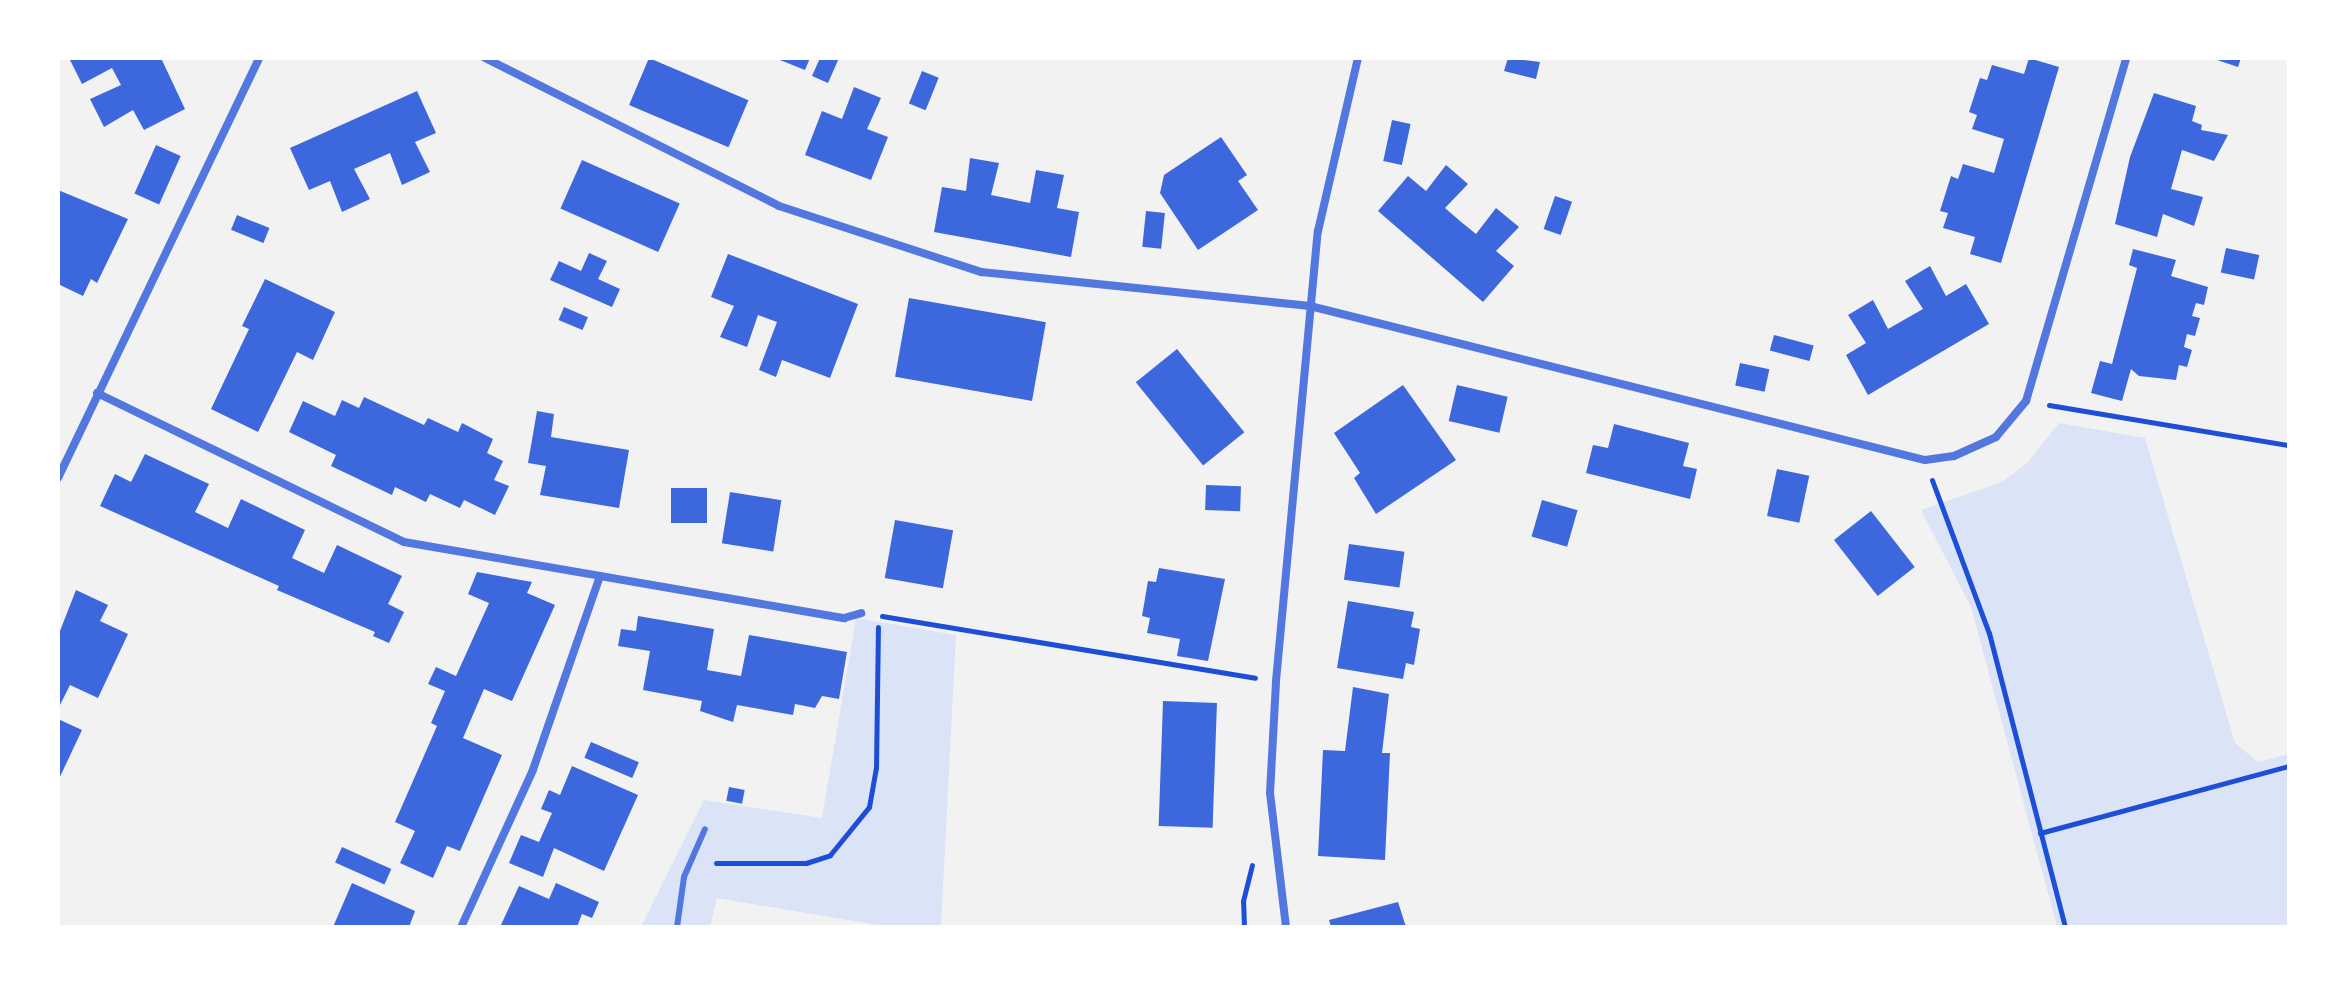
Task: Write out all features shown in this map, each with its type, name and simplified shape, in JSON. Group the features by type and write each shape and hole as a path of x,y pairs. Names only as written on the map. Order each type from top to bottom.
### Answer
{"street":[{"path":"58,478 259,58"},
{"path":"485,58 779,206 981,272 1310,306 1925,460 1954,456 1996,437 2026,401 2126,58"},
{"path":"1286,927 1270,793 1276,681 1318,231 1358,58"},
{"path":"97,393 404,542 844,618 861,613"},
{"path":"461,927 533,770 600,576"}],"lane":[{"path":"677,927 691,863 705,829"}],"path":[{"path":"2026,401 2289,445"},
{"path":"1925,460 1989,633 2065,927"},
{"path":"861,613 1276,681"},
{"path":"691,863 806,863 830,855 848,837 869,807 876,768 878,615"},
{"path":"2040,833 2289,766"}],"shaded area":[{"path":"2059,423 2145,438 2235,743 2258,762 2289,754 2289,927 2057,927 1971,607 1921,510 2002,482 2027,463"},
{"path":"856,618 956,635 941,927 889,927 717,898 710,927 641,927 704,800 822,818"}],"building":[{"path":"69,58 161,58 185,109 144,130 133,110 104,127 90,99 121,85 112,68 82,84"},
{"path":"649,58 748,100 728,147 629,105"},
{"path":"775,58 810,58 805,70"},
{"path":"820,58 839,58 828,83 812,76"},
{"path":"1508,58 1540,62 1536,79 1504,71"},
{"path":"2029,58 2059,67 2001,263 1970,254 1975,237 1943,228 1948,213 1940,211 1951,176 1958,179 1963,164 1994,173 2004,139 1972,129 1977,115 1969,112 1980,78 1987,80 1992,65 2024,74"},
{"path":"2211,58 2241,58 2238,67"},
{"path":"922,71 939,78 926,110 909,103"},
{"path":"854,87 881,98 867,129 888,137 871,180 805,155 822,111 842,119"},
{"path":"417,91 436,133 415,142 430,172 402,185 390,153 354,169 370,199 342,212 330,181 309,190 290,148"},
{"path":"2154,93 2196,106 2192,121 2202,125 2201,130 2228,135 2214,161 2182,150 2171,189 2203,197 2194,226 2163,214 2157,237 2115,224 2130,157"},
{"path":"1392,120 1411,124 1402,165 1383,161"},
{"path":"1221,137 1247,175 1238,181 1258,210 1198,250 1160,193 1164,175"},
{"path":"156,145 181,156 159,204 134,193"},
{"path":"970,158 999,163 991,195 1030,203 1036,170 1064,175 1057,208 1079,212 1071,257 934,232 942,187 966,191"},
{"path":"582,160 680,204 658,252 560,208"},
{"path":"1446,165 1468,184 1445,208 1460,221 1476,234 1496,208 1519,227 1496,251 1514,266 1483,302 1378,211 1408,176 1426,191"},
{"path":"58,190 128,219 97,283 91,279 83,296 58,284"},
{"path":"1555,196 1572,202 1561,235 1544,229"},
{"path":"1146,211 1165,213 1161,249 1142,247"},
{"path":"237,215 269,228 263,243 231,230"},
{"path":"2226,248 2259,255 2254,280 2221,272"},
{"path":"2133,249 2176,260 2171,276 2208,287 2204,305 2196,303 2192,316 2200,318 2195,336 2187,334 2184,347 2192,350 2187,367 2179,365 2176,380 2139,376 2131,369 2122,401 2091,393 2100,361 2112,364 2137,268 2129,265"},
{"path":"589,253 607,261 598,279 620,289 612,307 550,280 559,261 581,271"},
{"path":"728,254 858,304 830,378 782,360 776,377 759,370 777,322 758,315 747,347 720,337 734,306 711,297"},
{"path":"1930,266 1946,296 1966,284 1989,324 1868,395 1846,355 1866,343 1848,315 1873,300 1888,329 1923,309 1905,281"},
{"path":"265,279 335,312 313,360 297,352 258,432 211,409 249,329 242,326"},
{"path":"909,298 1046,322 1032,401 895,377"},
{"path":"564,307 588,317 582,330 559,320"},
{"path":"1774,335 1814,346 1809,361 1770,350"},
{"path":"1177,349 1244,432 1203,466 1136,382"},
{"path":"1740,363 1769,369 1765,392 1735,385"},
{"path":"1403,385 1456,460 1376,514 1354,478 1360,473 1334,433"},
{"path":"1457,385 1508,397 1499,433 1449,421"},
{"path":"364,397 424,425 428,418 458,432 462,423 493,439 487,453 503,461 494,480 509,486 495,515 464,500 460,508 430,494 426,502 395,487 392,495 331,466 336,455 289,432 303,401 335,416 342,400 359,408"},
{"path":"537,411 554,414 551,437 629,450 619,508 540,495 546,466 528,463"},
{"path":"1614,424 1689,443 1683,466 1697,469 1690,499 1586,473 1593,445 1608,448"},
{"path":"145,454 209,484 195,512 228,528 241,499 305,530 292,558 324,573 337,545 402,576 388,604 404,612 389,643 373,636 375,632 277,590 279,586 100,506 115,474 131,482"},
{"path":"1777,469 1809,476 1799,523 1767,516"},
{"path":"1206,485 1241,486 1240,511 1205,510"},
{"path":"671,488 707,488 707,523 671,523"},
{"path":"730,492 781,500 773,551 722,543"},
{"path":"1542,500 1578,510 1567,547 1532,537"},
{"path":"1871,511 1915,567 1878,596 1834,540"},
{"path":"895,520 953,530 943,588 885,578"},
{"path":"1349,544 1404,552 1399,587 1344,580"},
{"path":"1159,568 1225,579 1208,661 1177,656 1180,639 1147,633 1150,618 1142,616 1148,581 1156,582"},
{"path":"477,572 532,582 527,593 555,605 512,701 484,689 463,738 502,755 460,851 447,846 433,878 400,863 415,831 395,822 437,726 431,723 445,691 428,684 436,667 456,676 489,603 468,594"},
{"path":"76,590 108,605 100,621 128,634 98,698 70,685 58,709 58,636"},
{"path":"1348,601 1414,612 1411,627 1420,629 1414,665 1406,663 1403,679 1337,668"},
{"path":"638,616 714,629 707,670 741,676 749,635 847,652 839,699 822,696 815,708 795,704 793,715 737,705 733,722 700,711 702,701 643,690 650,651 618,646 621,629 636,631"},
{"path":"1353,687 1389,694 1382,753 1390,753 1385,860 1318,856 1323,750 1345,751"},
{"path":"1163,701 1217,703 1213,828 1159,826"},
{"path":"58,719 82,730 58,781"},
{"path":"591,742 639,762 632,778 584,758"},
{"path":"572,766 638,795 604,871 554,848 543,877 509,863 521,835 539,842 552,813 541,809 549,790 560,795"},
{"path":"729,787 745,790 742,804 726,801"},
{"path":"342,847 391,869 384,884 335,863"},
{"path":"352,883 415,911 409,927 333,927"},
{"path":"556,883 599,902 592,918 582,914 577,927 500,927 519,886 549,899"},
{"path":"1398,902 1406,927 1331,927 1329,920"}]}
